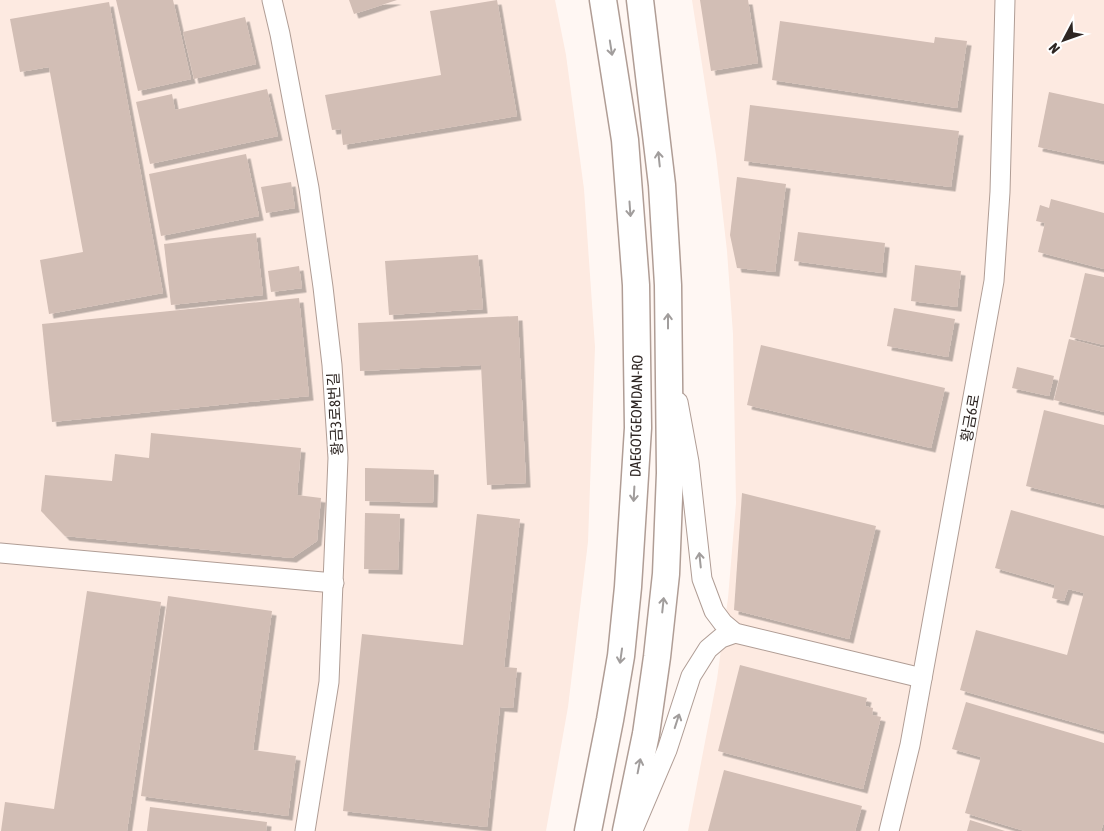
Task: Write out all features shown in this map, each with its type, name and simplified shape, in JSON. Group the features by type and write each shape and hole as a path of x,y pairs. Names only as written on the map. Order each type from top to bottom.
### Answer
{"main road":[{"name":"DAEGOTGEOMDAN-RO","path":"588,831 621,656 628,587 638,428 636,285 626,149 604,0"},
{"name":"DAEGOTGEOMDAN-RO","path":"626,831 646,734 657,657 666,574 670,473 668,286 662,185 640,0"}],"street":[{"name":"황금3로8번길","path":"272,0 309,188 324,287 338,458 329,682 305,831"},
{"name":"황금6로","path":"889,831 910,745 994,281 1000,192 1005,0"},
{"path":"668,356 689,462 702,579 714,611 723,623 735,633 922,678"},
{"path":"0,553 334,584"},
{"path":"633,831 667,750 691,676 708,649 722,638 735,633"}],"shaded area":[{"path":"0,0 555,0 566,55 584,189 595,347 588,542 568,707 546,831 0,831"},
{"path":"692,0 1104,0 1104,831 688,831 717,679 728,598 736,503 733,334 727,251 716,155"}],"building":[{"path":"116,0 173,0 191,79 138,91"},
{"path":"349,0 397,0 354,14"},
{"path":"497,0 517,116 343,145 341,129 332,130 325,95 441,75 430,11"},
{"path":"700,0 748,0 758,63 711,71"},
{"path":"109,2 163,293 49,314 40,260 83,252 49,67 20,72 10,19"},
{"path":"245,17 256,64 194,79 183,32"},
{"path":"780,21 934,43 935,37 967,41 957,108 772,80"},
{"path":"267,89 278,136 150,164 136,102 172,94 175,110"},
{"path":"1049,92 1104,104 1104,161 1038,147"},
{"path":"750,105 959,131 951,187 744,161"},
{"path":"246,154 259,216 161,236 149,174"},
{"path":"737,177 786,184 775,272 737,268 730,235"},
{"path":"291,182 295,208 266,213 261,187"},
{"path":"1051,199 1104,213 1104,269 1038,252 1045,223 1036,221 1040,205 1049,208"},
{"path":"798,232 885,243 882,273 794,261"},
{"path":"256,233 263,295 171,305 164,244"},
{"path":"478,255 483,309 389,315 385,261"},
{"path":"915,265 961,271 957,307 911,301"},
{"path":"299,266 302,288 271,292 268,271"},
{"path":"1085,273 1104,277 1104,345 1070,337"},
{"path":"299,298 309,396 52,422 42,324"},
{"path":"894,308 955,319 948,357 887,346"},
{"path":"518,316 526,483 487,485 481,365 360,371 358,323"},
{"path":"1069,339 1104,348 1104,412 1054,400"},
{"path":"761,345 945,388 931,448 747,405"},
{"path":"1017,367 1054,376 1049,396 1012,388"},
{"path":"1044,410 1104,425 1104,505 1026,486"},
{"path":"151,433 301,448 297,495 321,498 317,541 292,558 65,536 41,511 45,475 112,481 115,454 149,458"},
{"path":"365,468 434,470 433,503 365,501"},
{"path":"742,493 876,526 849,639 734,610"},
{"path":"1011,510 1104,536 1104,731 960,690 976,630 1067,655 1084,593 1068,589 1064,601 1052,598 1055,585 995,568"},
{"path":"365,513 400,514 398,570 364,569"},
{"path":"477,514 520,519 504,667 517,668 513,708 500,707 487,827 343,811 362,634 463,645"},
{"path":"87,591 161,602 127,831 1,831 5,802 54,809"},
{"path":"168,596 272,611 253,750 296,756 288,816 141,796"},
{"path":"740,665 867,698 865,706 873,708 872,715 881,717 863,789 718,751"},
{"path":"966,702 1104,743 1104,822 1101,831 1025,831 965,813 981,757 952,749"},
{"path":"724,770 862,806 855,831 708,831"},
{"path":"150,807 267,822 266,831 147,831"},
{"path":"970,820 1005,831 967,831"}]}
